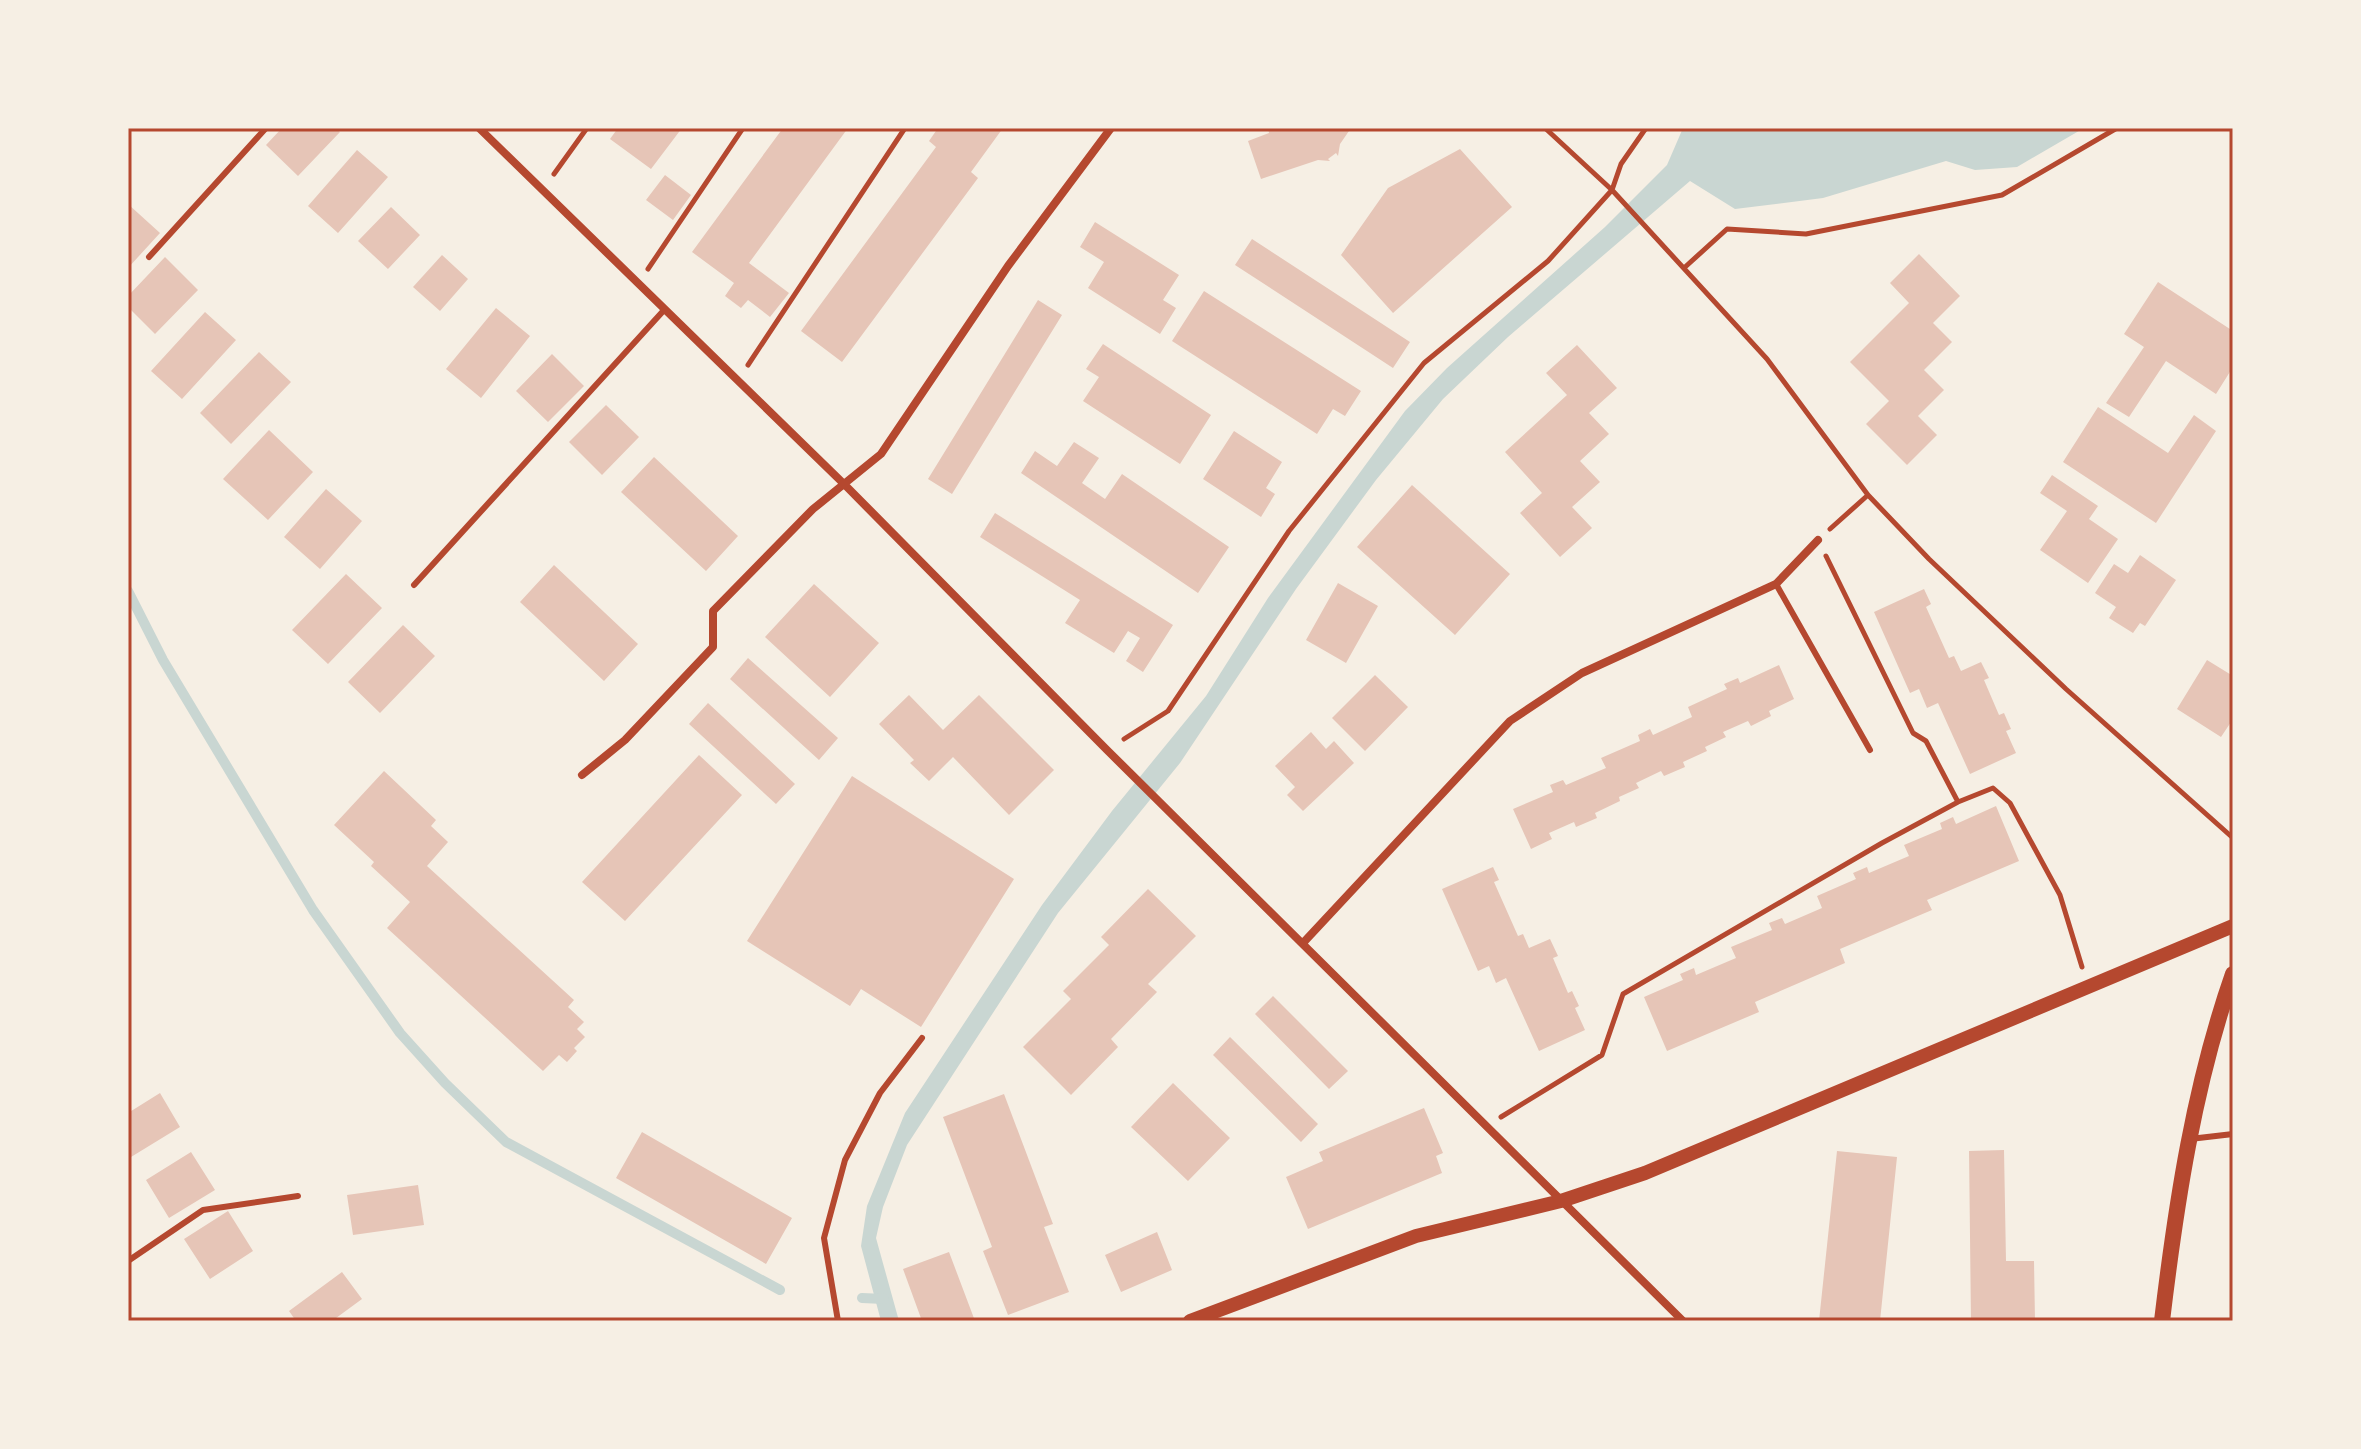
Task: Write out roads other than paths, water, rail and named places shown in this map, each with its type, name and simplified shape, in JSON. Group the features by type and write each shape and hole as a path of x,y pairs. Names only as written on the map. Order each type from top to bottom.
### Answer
{"main road":[{"path":"2162,1321 2179,1189 2208,1062 2233,974"}],"street":[{"path":"479,128 845,485 1154,797 1683,1321"},
{"path":"582,775 625,740 713,647 713,611 813,509 881,454 1008,266 1111,128"},
{"path":"1303,943 1510,721 1582,673 1776,584 1818,540"},
{"path":"1196,1320 1416,1236 1561,1201 1659,1168 2233,926"}],"lane":[{"path":"149,257 266,128"},
{"path":"414,585 665,309"},
{"path":"1776,584 1870,750"},
{"path":"838,1321 824,1238 845,1160 880,1093 922,1038"},
{"path":"2190,1139 2233,1134"},
{"path":"128,1261 203,1210 298,1196"}],"waterway":[{"path":"128,591 163,660 313,910 400,1033 445,1083 506,1142 780,1290"},
{"path":"862,1298 884,1299"}]}
